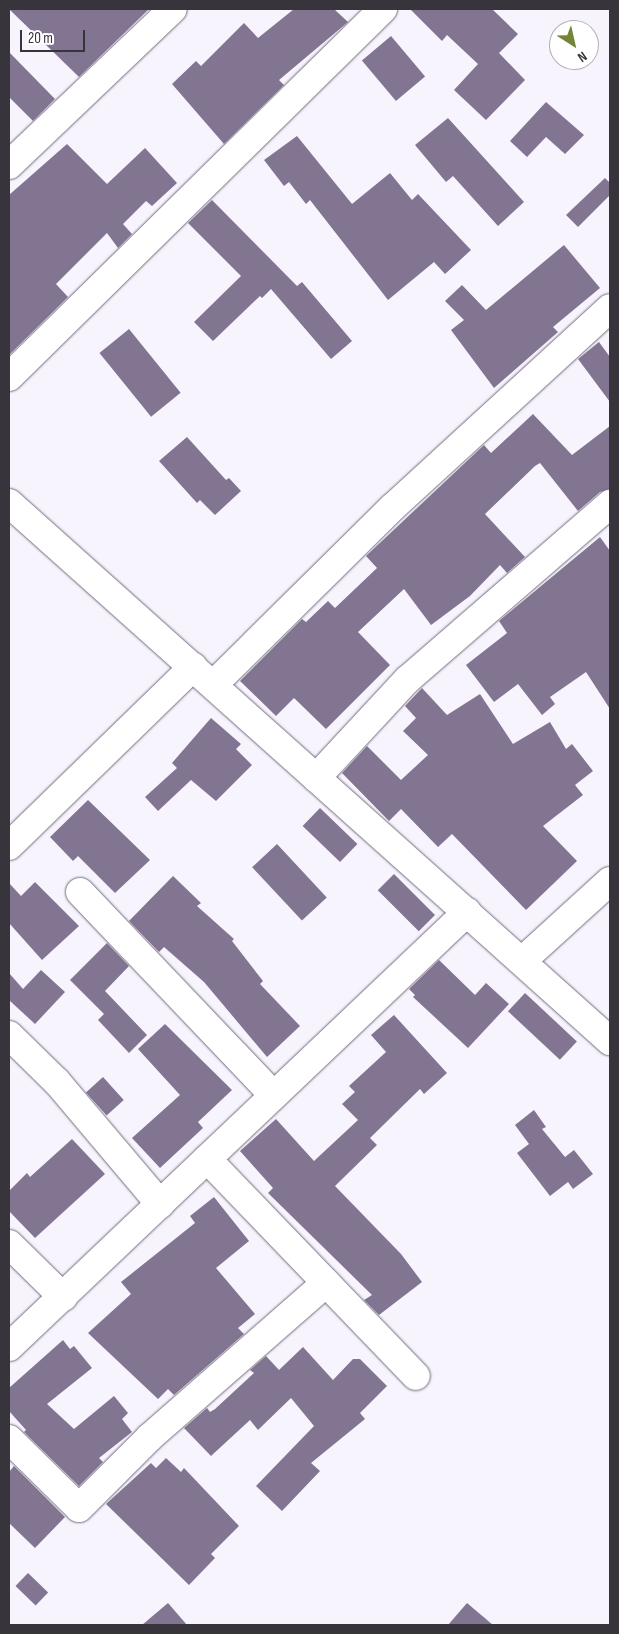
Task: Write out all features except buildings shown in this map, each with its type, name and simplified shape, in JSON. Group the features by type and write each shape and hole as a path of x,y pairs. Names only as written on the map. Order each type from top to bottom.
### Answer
{"street":[{"path":"9,165 172,9"},
{"path":"9,377 383,9"},
{"path":"214,684 394,508 610,308"},
{"path":"9,502 610,1041"},
{"path":"316,778 407,680 610,504"},
{"path":"9,846 193,667"},
{"path":"522,961 610,882"},
{"path":"80,892 273,1094"},
{"path":"9,1347 273,1094 467,912"},
{"path":"9,1035 57,1082 160,1204"},
{"path":"207,1159 416,1376"},
{"path":"9,1244 63,1297"},
{"path":"9,1439 79,1508 150,1437 326,1283"}]}
